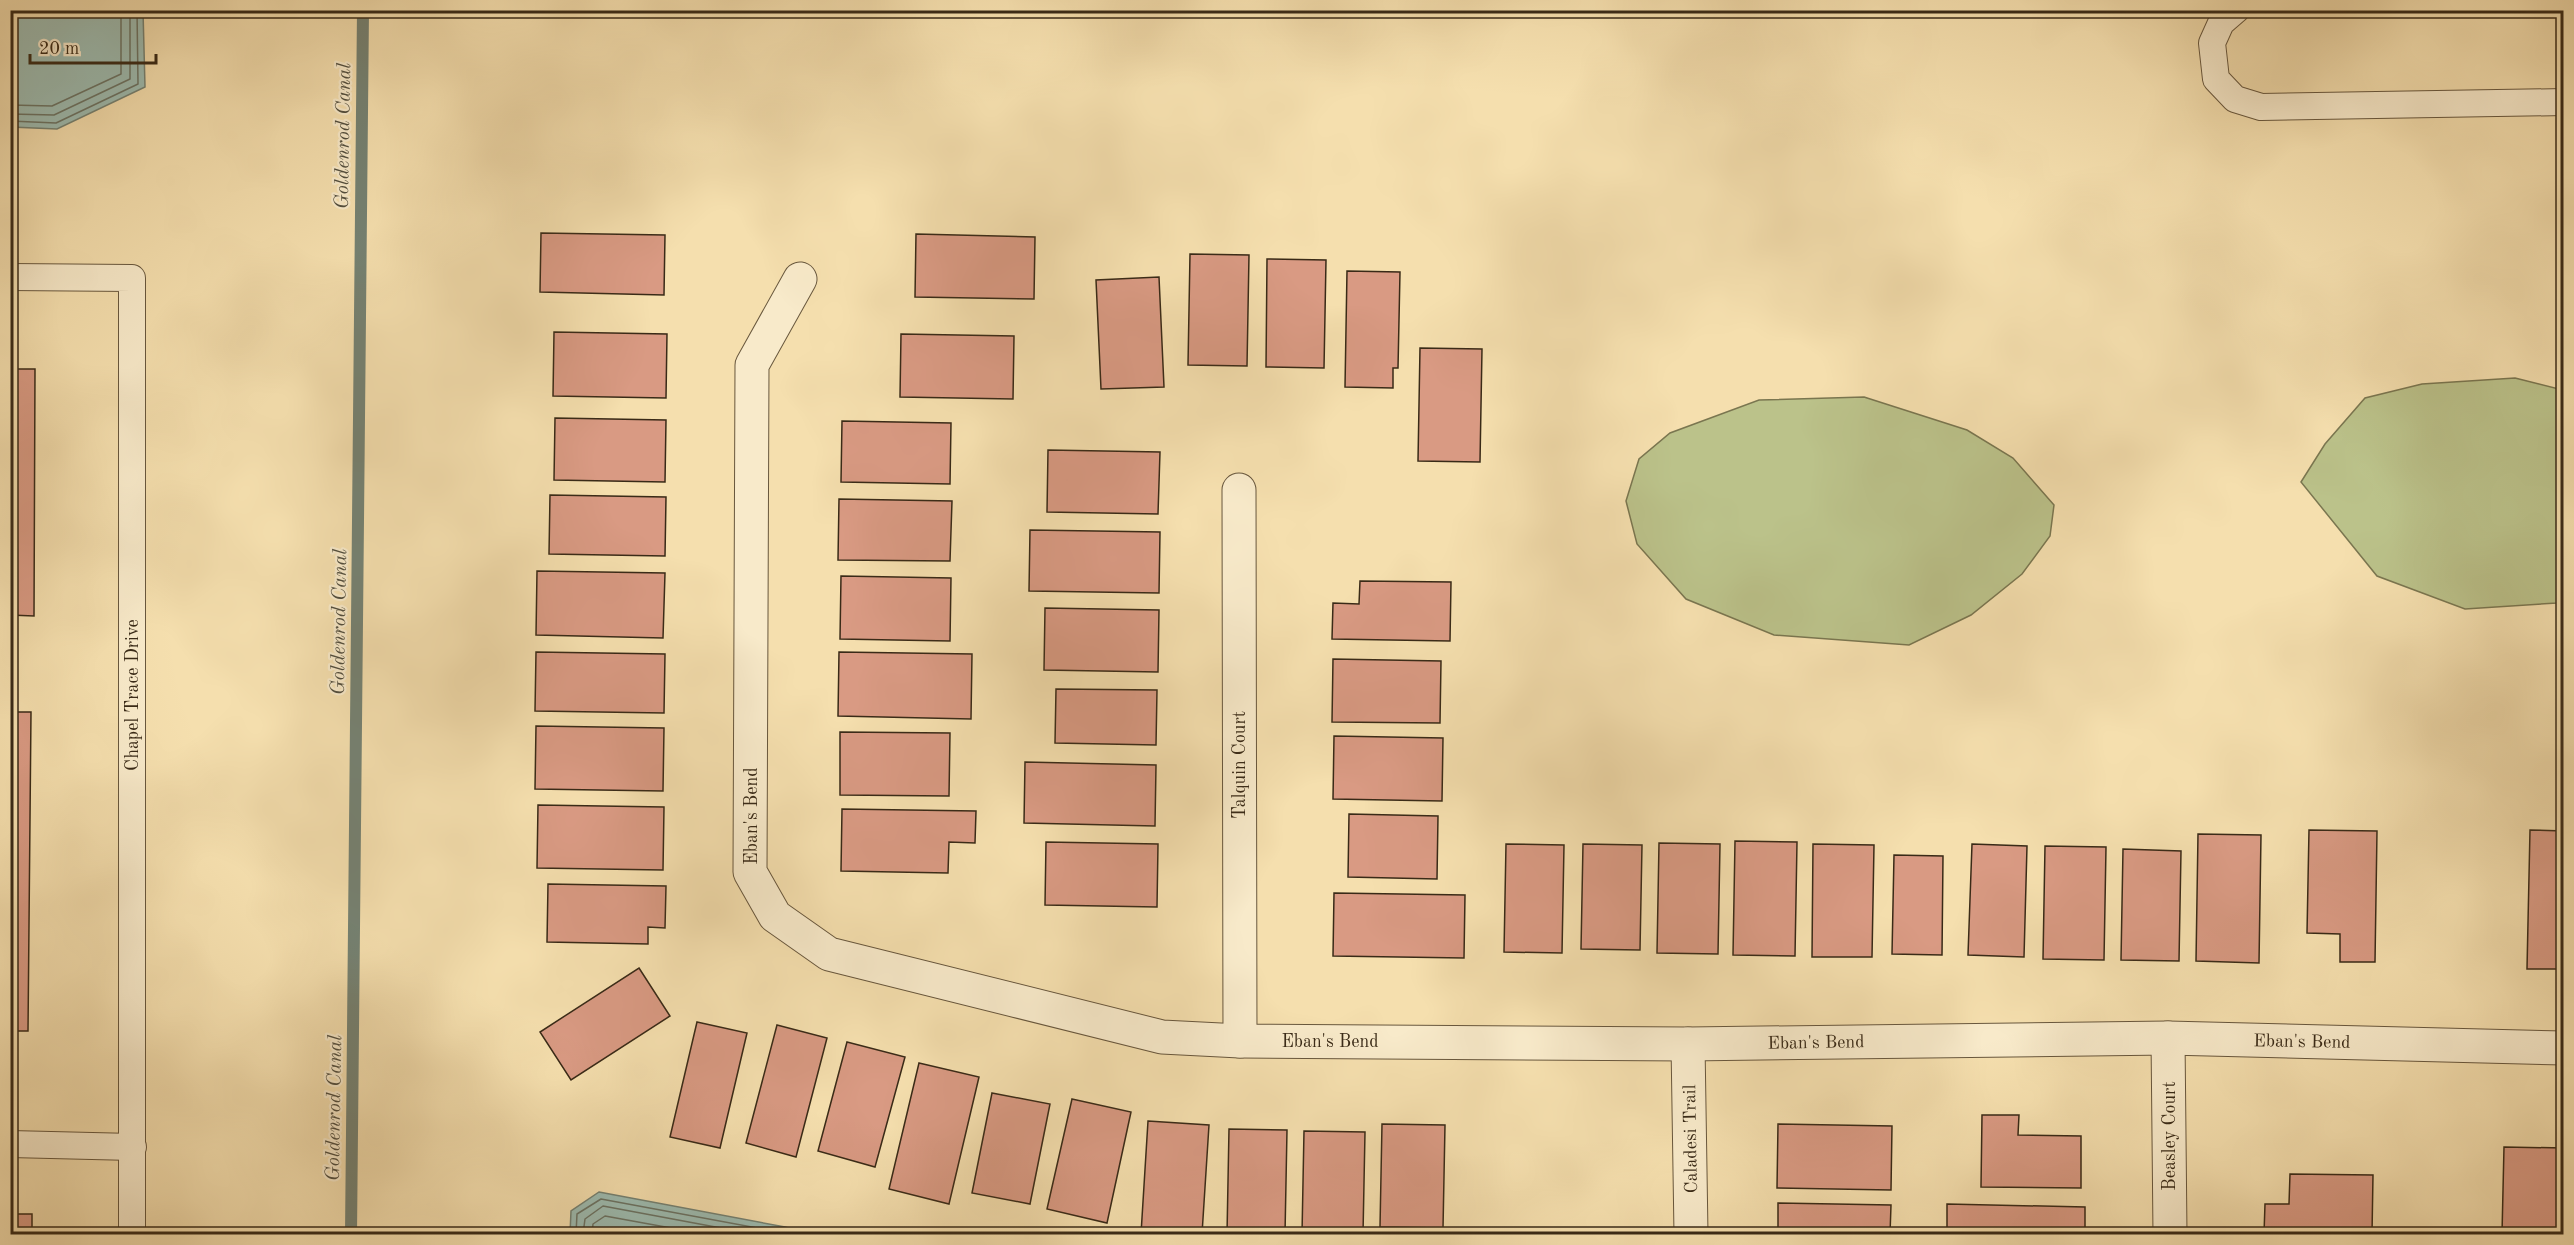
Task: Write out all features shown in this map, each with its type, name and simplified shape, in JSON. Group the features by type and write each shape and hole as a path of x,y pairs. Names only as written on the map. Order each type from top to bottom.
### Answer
{"street":[{"name":"Eban's Bend","path":"800,279 752,365 750,872 775,916 829,954 1162,1036 1240,1041 1689,1044 2168,1038 2564,1048"},
{"name":"Talquin Court","path":"1239,490 1240,1041"},
{"name":"Beasley Court","path":"2168,1038 2169,1234"},
{"name":"Caladesi Trail","path":"1689,1044 1691,1234"}],"lane":[{"path":"2236,10 2221,23 2212,43 2216,79 2235,99 2261,107 2564,102"},
{"name":"Chapel Trace Drive","path":"10,277 132,278 132,1234"},
{"path":"10,1144 133,1147"}],"green space":[{"path":"2515,378 2563,390 2563,600 2557,603 2465,609 2377,576 2301,482 2325,444 2365,398 2422,384"},
{"path":"1864,397 1967,430 2013,458 2054,505 2050,536 2022,574 1971,615 1909,645 1774,635 1686,599 1637,544 1626,501 1639,459 1670,433 1759,400"}],"water":[{"path":"11,10 143,11 145,87 57,129 11,127"},
{"path":"599,1192 812,1234 570,1234 571,1211"}],"building":[{"path":"541,233 665,235 664,295 540,292"},
{"path":"916,234 1035,237 1034,299 915,297"},
{"path":"1190,254 1249,255 1247,366 1188,365"},
{"path":"1267,259 1326,260 1324,368 1266,367"},
{"path":"1347,271 1400,272 1398,368 1393,368 1393,388 1345,387"},
{"path":"1159,277 1164,387 1101,389 1096,280"},
{"path":"554,332 667,334 666,398 553,396"},
{"path":"901,334 1014,336 1013,399 900,397"},
{"path":"1420,348 1482,349 1480,462 1418,461"},
{"path":"10,369 35,369 34,616 10,615"},
{"path":"555,418 666,420 665,482 554,480"},
{"path":"842,421 951,423 950,484 841,482"},
{"path":"1048,450 1160,452 1158,514 1047,512"},
{"path":"550,495 666,497 665,556 549,554"},
{"path":"839,499 952,501 950,561 838,560"},
{"path":"1030,530 1160,532 1159,593 1029,591"},
{"path":"537,571 665,573 663,638 536,635"},
{"path":"841,576 951,578 950,641 840,639"},
{"path":"1360,581 1451,582 1450,641 1332,639 1333,603 1359,604"},
{"path":"1045,608 1159,610 1158,672 1044,670"},
{"path":"536,652 665,654 664,713 535,711"},
{"path":"839,652 972,654 971,719 838,716"},
{"path":"1333,659 1441,661 1440,723 1332,722"},
{"path":"10,685 14,685 14,712 31,712 28,1031 12,1031 12,1057"},
{"path":"1056,689 1157,690 1156,745 1055,743"},
{"path":"536,726 664,728 663,791 535,789"},
{"path":"840,732 950,733 949,796 840,795"},
{"path":"1334,736 1443,738 1442,801 1333,799"},
{"path":"1025,762 1156,765 1155,826 1024,823"},
{"path":"538,805 664,807 663,870 537,868"},
{"path":"842,809 976,811 975,843 949,842 948,873 841,871"},
{"path":"1349,814 1438,816 1437,879 1348,877"},
{"path":"2309,830 2377,831 2375,962 2340,962 2340,934 2307,933"},
{"path":"2530,830 2564,831 2564,969 2527,969"},
{"path":"2198,834 2261,835 2259,963 2196,961"},
{"path":"1735,841 1797,842 1795,956 1733,955"},
{"path":"1046,842 1158,844 1157,907 1045,905"},
{"path":"1659,843 1720,844 1718,954 1657,953"},
{"path":"1506,844 1564,845 1562,953 1504,952"},
{"path":"1583,844 1642,845 1640,950 1581,949"},
{"path":"1813,844 1874,845 1872,957 1812,957"},
{"path":"1972,844 2027,846 2024,957 1968,955"},
{"path":"2045,846 2106,847 2104,960 2043,959"},
{"path":"2123,849 2181,851 2179,961 2121,960"},
{"path":"1894,855 1943,856 1942,955 1892,954"},
{"path":"548,884 666,886 665,928 648,927 648,944 547,942"},
{"path":"1334,893 1465,895 1464,958 1333,956"},
{"path":"639,968 670,1016 571,1080 540,1032"},
{"path":"697,1022 747,1033 720,1148 670,1137"},
{"path":"777,1025 827,1038 796,1157 746,1143"},
{"path":"847,1042 905,1057 875,1167 818,1151"},
{"path":"919,1063 979,1077 949,1204 889,1189"},
{"path":"992,1093 1050,1104 1030,1204 972,1193"},
{"path":"1072,1099 1131,1112 1107,1223 1047,1209"},
{"path":"1982,1115 2019,1115 2018,1135 2081,1136 2081,1188 1981,1187"},
{"path":"1148,1121 1209,1125 1202,1234 1141,1234"},
{"path":"1382,1124 1445,1125 1443,1228 1380,1227"},
{"path":"1778,1124 1892,1126 1891,1190 1777,1188"},
{"path":"1229,1129 1287,1130 1285,1234 1227,1234"},
{"path":"1304,1131 1365,1132 1363,1234 1302,1234"},
{"path":"2504,1147 2564,1148 2564,1234 2502,1234"},
{"path":"2290,1174 2373,1175 2372,1234 2264,1234 2265,1204 2289,1204"},
{"path":"1778,1203 1891,1205 1890,1234 1778,1234"},
{"path":"1947,1204 2085,1207 2085,1234 1947,1234"},
{"path":"10,1214 32,1214 32,1234 10,1234"}],"waterway":[{"name":"Goldenrod Canal","path":"351,1234 363,10"}]}
